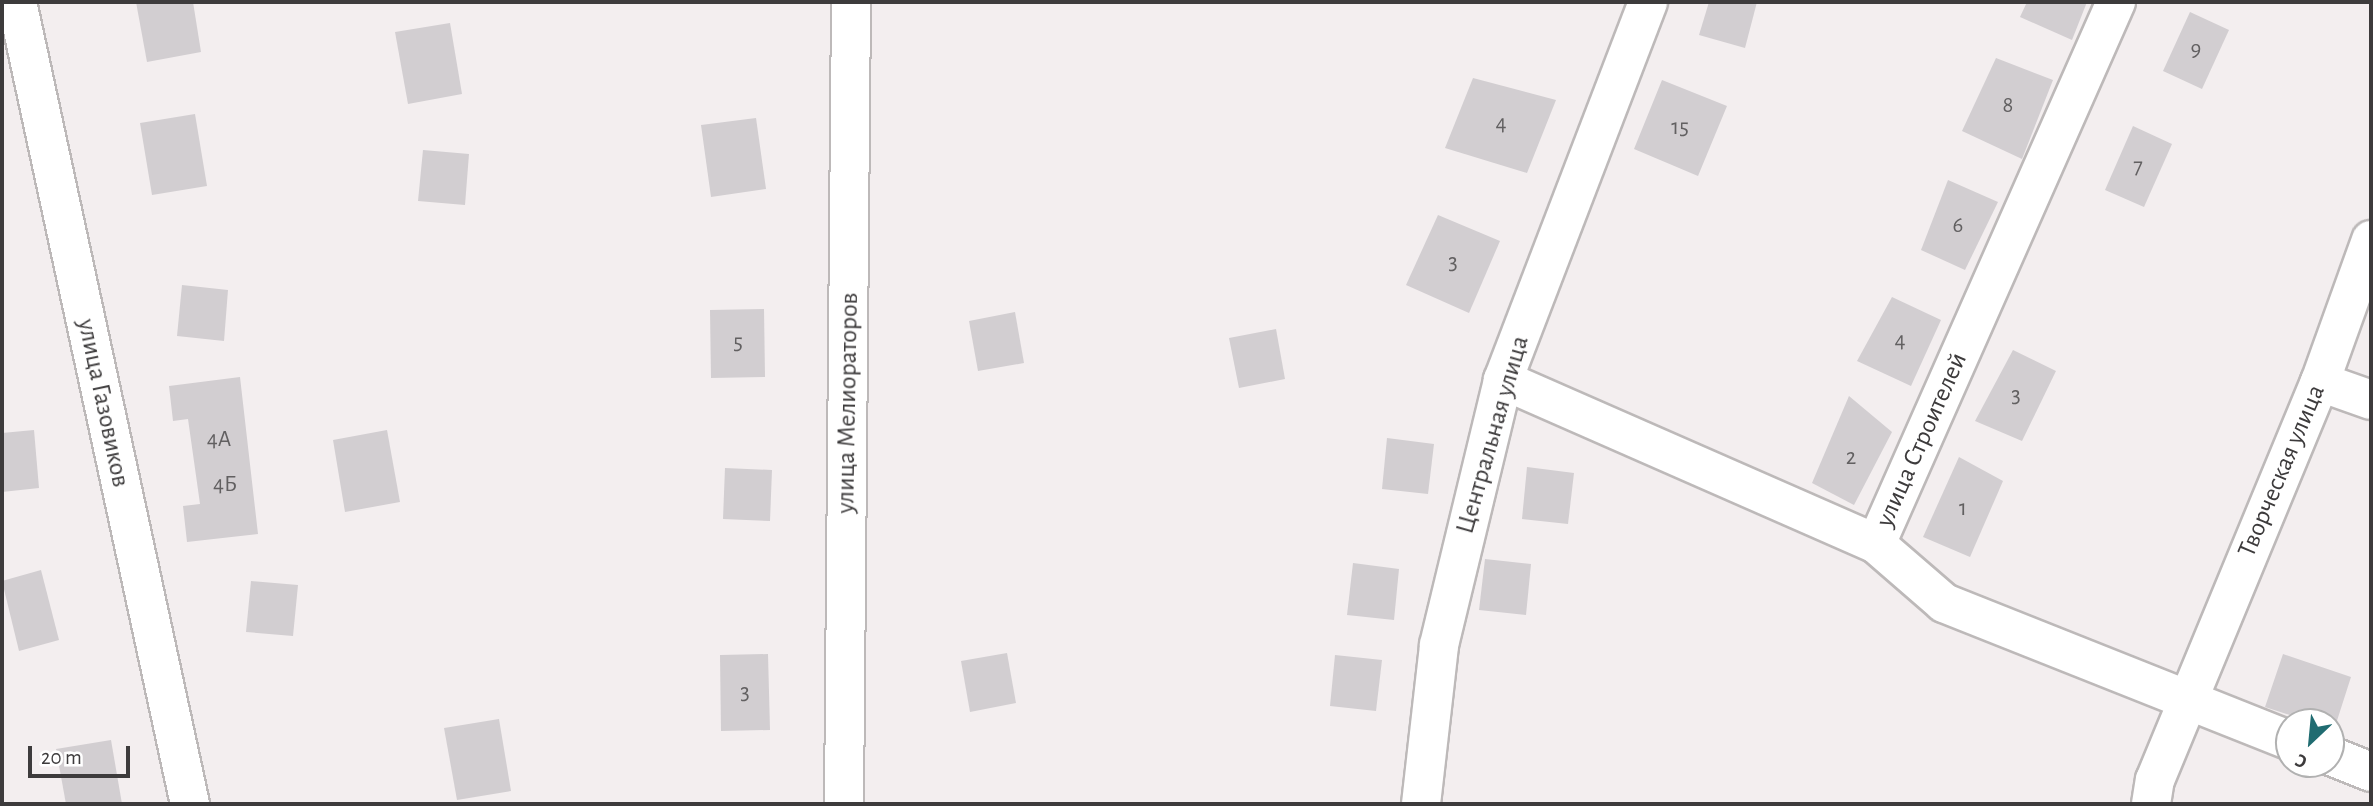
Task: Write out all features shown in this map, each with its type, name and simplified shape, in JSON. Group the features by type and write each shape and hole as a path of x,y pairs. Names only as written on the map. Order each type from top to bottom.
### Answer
{"street":[{"name":"улица Газовиков","path":"16,2 190,804"},
{"name":"улица Мелиораторов","path":"844,804 851,2"},
{"name":"Центральная улица","path":"1421,804 1439,645 1503,380 1648,2"},
{"name":"улица Строителей","path":"1503,380 1876,544 2116,2"},
{"name":"Творческая улица","path":"2151,804 2155,780 2186,699 2320,382 2371,240"},
{"path":"2320,382 2371,400"},
{"path":"1876,544 1944,603 2275,734"},
{"path":"2345,762 2371,772"}],"building":[{"path":"136,2 193,2 201,52 147,62"},
{"path":"1709,2 1757,2 1745,48 1699,35"},
{"path":"2027,2 2087,2 2072,40 2020,17"},
{"path":"2190,12 2229,30 2202,89 2163,71"},
{"path":"450,23 462,94 408,104 395,32"},
{"path":"1996,58 2053,80 2022,159 1962,131"},
{"path":"1473,78 1556,100 1527,173 1445,148"},
{"path":"1662,80 1727,106 1698,176 1634,149"},
{"path":"195,114 207,186 152,195 140,123"},
{"path":"756,118 766,189 711,197 701,125"},
{"path":"2133,126 2172,144 2144,207 2105,190"},
{"path":"423,150 469,154 465,205 418,201"},
{"path":"1948,180 1998,202 1965,270 1921,250"},
{"path":"1438,215 1500,241 1469,313 1406,285"},
{"path":"182,285 228,290 224,341 177,336"},
{"path":"1892,297 1941,320 1911,386 1857,361"},
{"path":"764,309 765,377 711,378 710,310"},
{"path":"1015,312 1024,363 978,371 969,321"},
{"path":"1276,329 1285,379 1239,388 1229,338"},
{"path":"2013,350 2056,371 2022,441 1975,421"},
{"path":"240,377 258,534 187,542 183,506 200,504 188,419 173,421 169,386"},
{"path":"1849,396 1892,432 1854,505 1812,483"},
{"path":"34,430 39,488 2,492 2,433"},
{"path":"387,430 400,502 345,512 333,440"},
{"path":"1387,438 1434,444 1428,494 1382,489"},
{"path":"1959,457 2003,481 1970,557 1923,537"},
{"path":"1527,467 1574,473 1568,524 1522,519"},
{"path":"725,468 772,470 770,521 723,519"},
{"path":"1485,559 1531,564 1526,615 1479,610"},
{"path":"1353,563 1399,569 1394,620 1347,615"},
{"path":"41,570 59,640 19,651 2,581"},
{"path":"251,581 298,585 293,636 246,632"},
{"path":"1007,653 1016,703 970,712 961,661"},
{"path":"768,654 770,730 721,731 720,655"},
{"path":"2283,654 2351,677 2341,708 2275,708 2275,710 2265,707"},
{"path":"1335,655 1382,660 1376,711 1330,706"},
{"path":"499,719 511,791 457,800 444,728"},
{"path":"111,740 122,804 66,804 56,749"}]}
